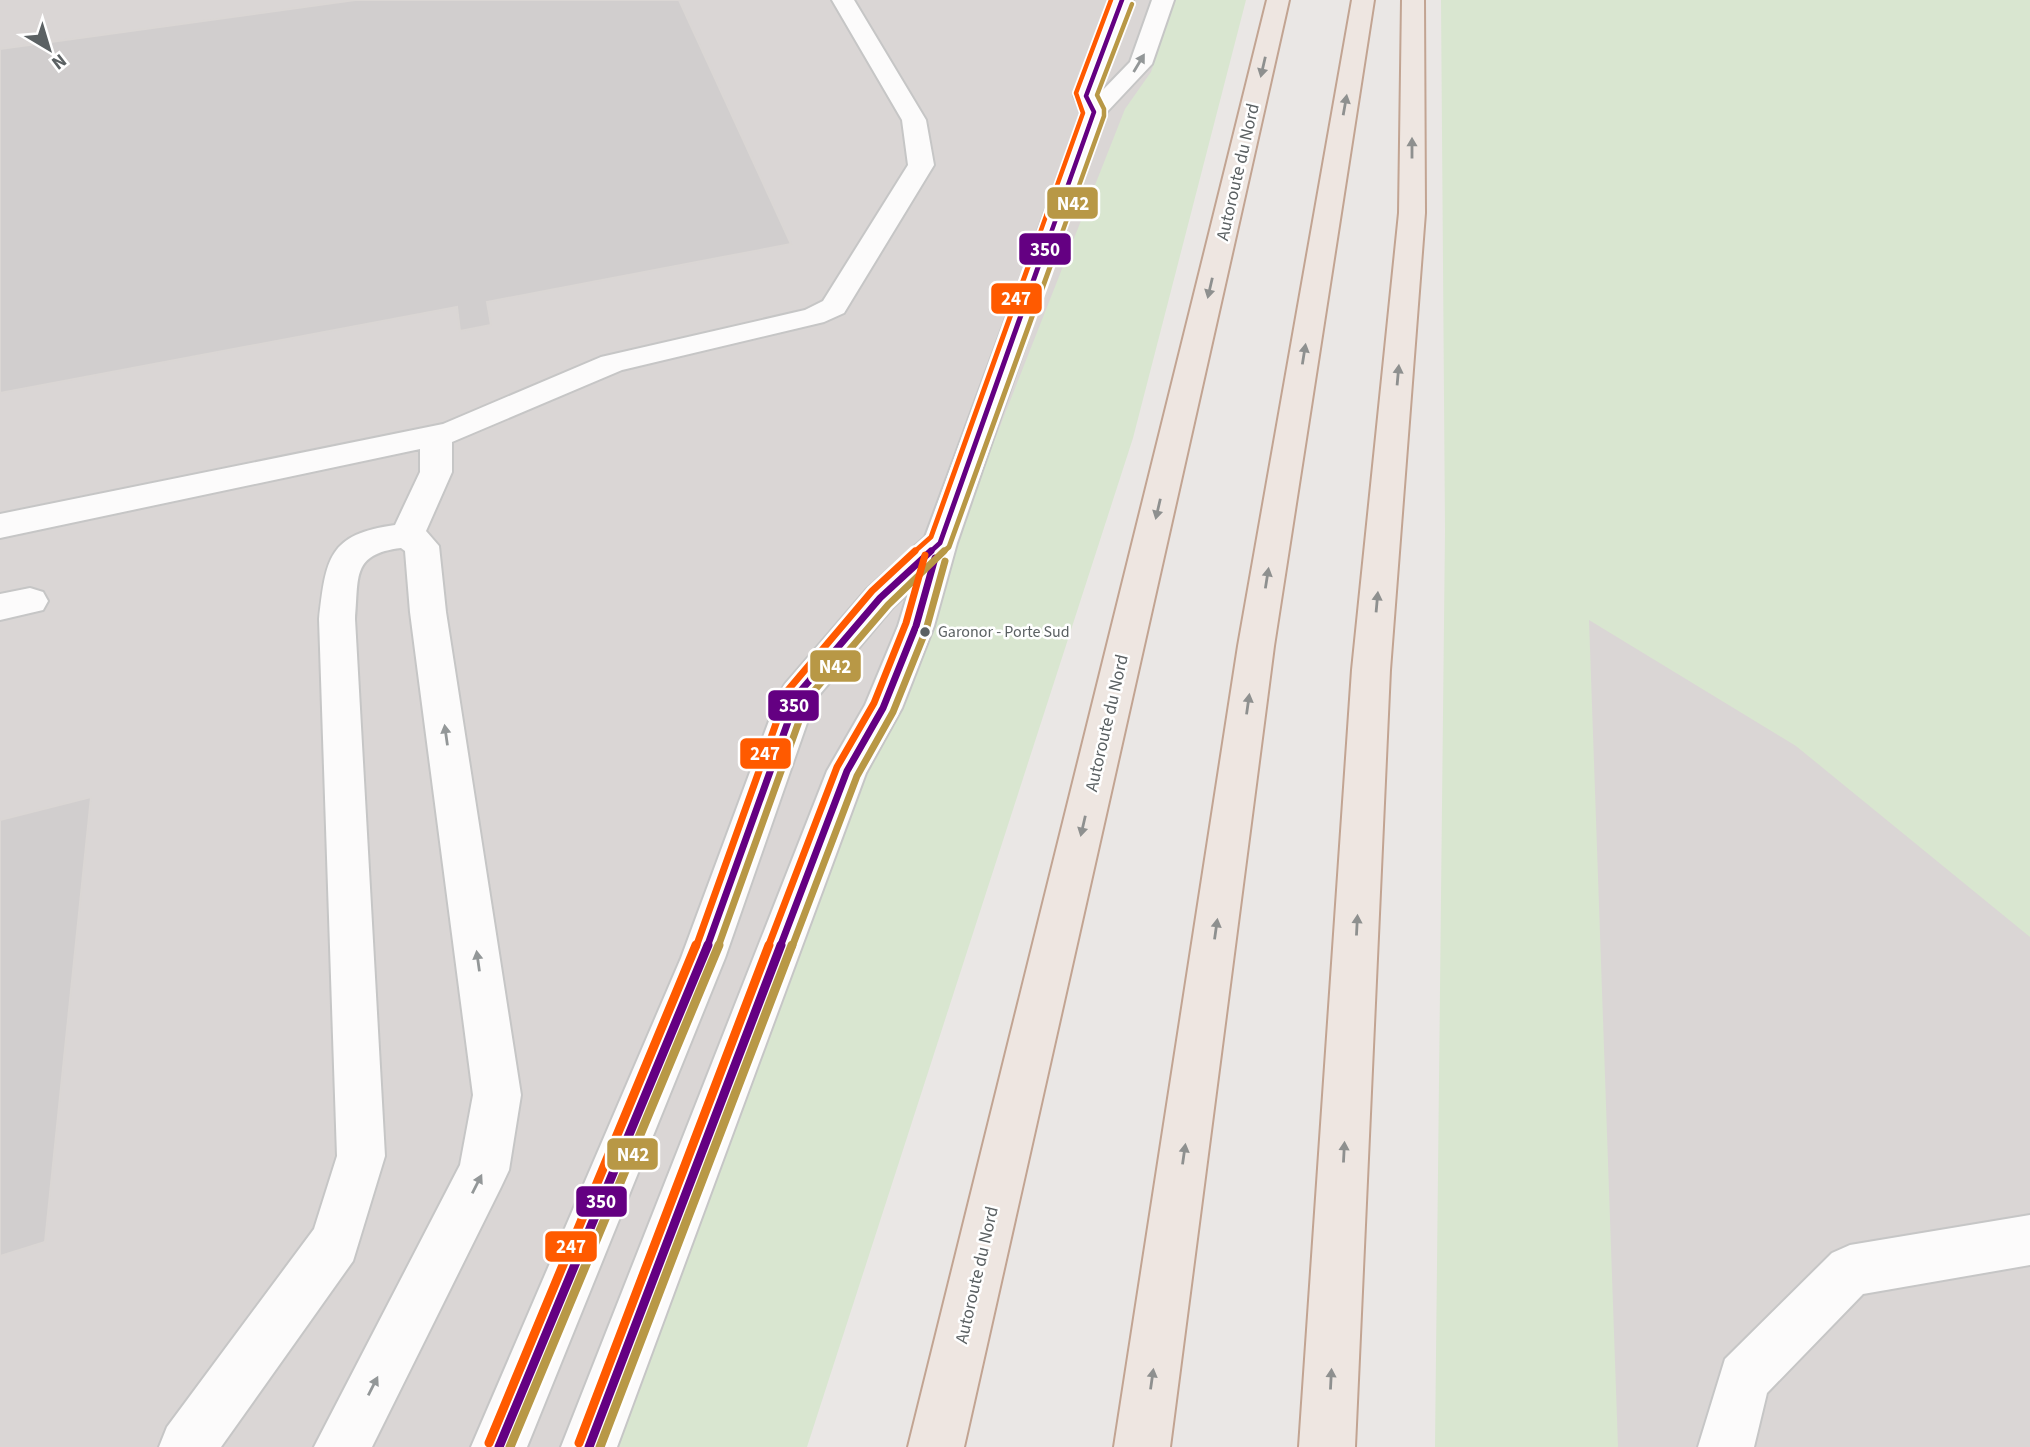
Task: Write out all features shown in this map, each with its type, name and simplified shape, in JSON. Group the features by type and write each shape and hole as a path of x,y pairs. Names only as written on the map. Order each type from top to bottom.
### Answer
{"highway":[{"name":"Autoroute du Nord","path":"936,1447 1278,0"},
{"path":"1142,1447 1256,646 1363,0"},
{"path":"1327,1447 1371,670 1412,213 1413,0"}],"street":[{"path":"0,526 451,432 612,363 814,316 834,307 921,165 914,120 843,0"},
{"path":"1094,112 1086,96 1122,0"},
{"path":"589,1447 846,771 883,708 916,626 940,543 1094,112 1141,64 1163,0"},
{"path":"407,536 436,472 436,435"},
{"path":"187,1447 335,1243 361,1156 337,619 344,561 359,547 378,538 407,536 422,546 425,561 428,612 497,1095 484,1170 342,1447"},
{"path":"499,1447 703,958 797,694 880,598 940,543"},
{"path":"1726,1447 1744,1378 1850,1271 2030,1240"}],"shaded area":[{"path":"0,0 1213,0 756,1447 0,1447"},
{"path":"2030,0 2030,1447 1461,1447 1481,405"}],"green space":[{"path":"1175,0 1246,0 1133,438 807,1447 598,1447 1125,109 1151,72"},
{"path":"1441,0 2030,0 2030,937 1796,746 1589,620 1618,1447 1435,1447 1445,531"}],"building":[{"path":"355,0 679,0 791,244 487,302 491,325 460,331 457,307 0,393 0,49"},
{"path":"91,797 45,1242 0,1256 0,820"}],"transit line":[{"name":"247","path":"489,1443 693,954 788,690 872,591 931,537 1083,113 1076,93 1111,0"},
{"name":"350","path":"499,1447 703,958 798,694 880,598 940,543 1094,112 1086,96 1122,0"},
{"name":"N42","path":"510,1447 713,962 807,699 888,605 949,547 1104,116 1104,109 1097,95 1132,4"},
{"name":"247","path":"579,1443 837,767 874,703 906,623 925,555"},
{"name":"350","path":"589,1447 847,771 883,708 916,626 935,558"},
{"name":"N42","path":"600,1447 857,776 893,712 926,630 945,561"}],"place":[{"name":"Garonor - Porte Sud","path":"925,632"}]}
